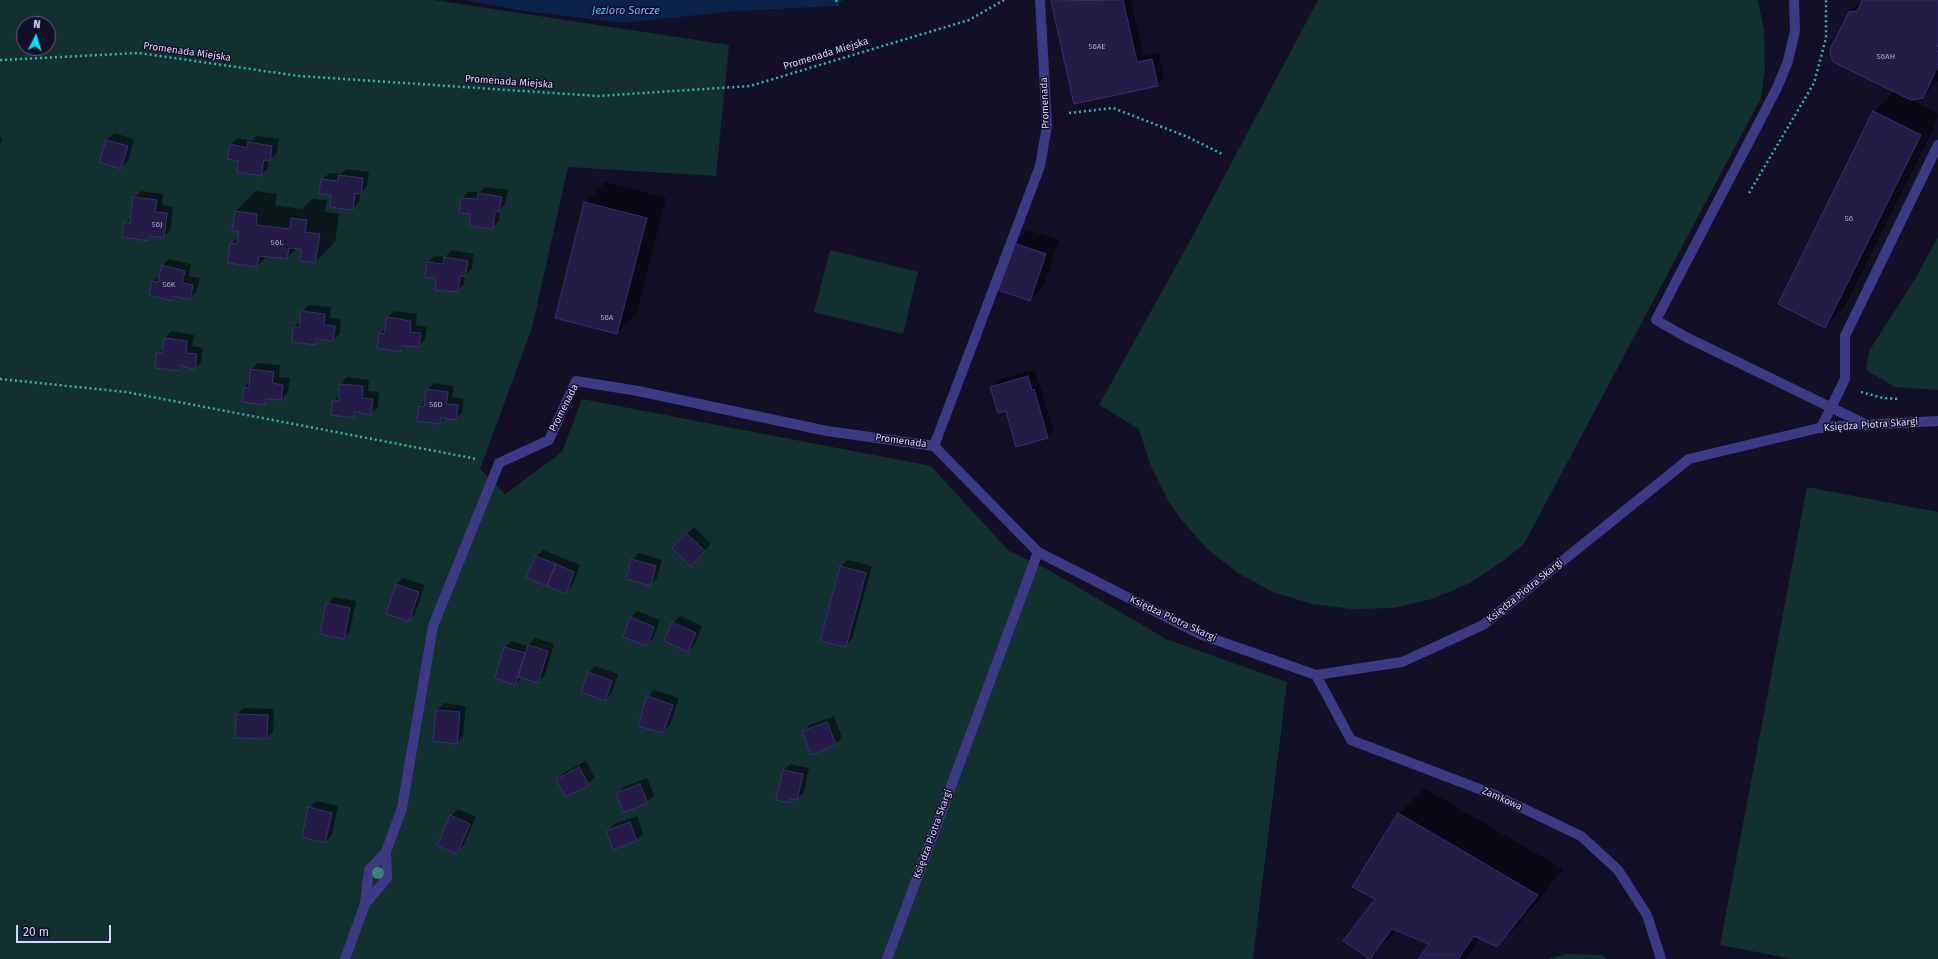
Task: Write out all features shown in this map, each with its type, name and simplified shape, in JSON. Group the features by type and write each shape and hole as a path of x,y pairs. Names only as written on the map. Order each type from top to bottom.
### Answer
{"street":[{"name":"Promenada","path":"499,463 549,440 576,380 638,391 827,431 934,446 1040,166 1047,126 1040,0"},
{"path":"1794,0 1795,31 1788,61 1777,88 1656,320 1686,337 1867,425"},
{"path":"1822,428 1845,379 1845,336 1938,145"},
{"name":"Księdza Piotra Skargi","path":"934,446 1038,552 1202,635 1316,675 1402,662 1484,625 1689,459 1822,428 1938,421"},
{"path":"345,959 365,904 369,870 386,852 402,808 432,626 499,463"},
{"name":"Księdza Piotra Skargi","path":"887,959 1038,552"},
{"name":"Zamkowa","path":"1316,675 1351,740 1495,795 1581,836 1618,870 1647,915 1662,959"},
{"path":"365,904 388,878 386,852"}],"path":[{"path":"836,0 838,5"},
{"name":"Promenada Miejska","path":"0,60 139,53 299,76 598,96 750,86 969,20 1004,0"},
{"path":"1746,198 1814,83 1826,38 1826,0"},
{"path":"1046,115 1113,108 1188,137 1224,155"},
{"path":"0,379 126,392 499,463"},
{"path":"1841,387 1882,398 1903,400"}],"green space":[{"path":"0,0 434,0 729,45 716,176 568,167 532,328 480,469 505,494 562,452 582,399 931,466 1009,551 1047,569 1166,639 1287,682 1253,959 0,959"},
{"path":"1318,0 1758,0 1764,31 1765,71 1761,98 1524,544 1503,561 1470,583 1432,599 1393,608 1352,609 1312,604 1273,592 1238,573 1206,548 1179,517 1168,500 1150,464 1139,429 1099,405 1190,241"},
{"path":"1938,237 1938,390 1895,387 1866,370 1869,351 1915,279"},
{"path":"830,250 918,272 903,334 814,312"},
{"path":"1807,487 1938,512 1938,959 1793,959 1720,945"},
{"path":"1566,954 1602,955 1607,959 1548,959"}],"water":[{"name":"Jezioro Sarcze","path":"464,0 844,0 836,6 736,11 623,23 524,11"}],"building":[{"path":"1123,0 1137,62 1152,59 1158,86 1074,104 1051,1"},
{"path":"1862,0 1938,0 1938,45 1936,49 1938,52 1938,66 1923,98 1911,100 1833,62 1830,52 1831,47 1849,12 1857,11"},
{"path":"1873,111 1921,135 1825,328 1778,304"},
{"path":"106,140 128,146 121,169 99,162"},
{"path":"248,142 272,146 270,161 264,160 261,176 237,172 238,161 227,159 230,144 247,148"},
{"path":"338,175 363,178 361,194 355,193 353,210 330,207 331,195 319,194 321,179 338,181"},
{"path":"478,193 502,197 499,212 495,211 493,229 469,226 470,214 459,213 461,198 477,199"},
{"path":"133,197 157,200 155,212 167,213 164,238 149,236 148,241 122,237 124,222 130,223"},
{"path":"584,202 647,218 617,334 555,318"},
{"path":"235,211 257,214 256,225 290,229 291,218 307,220 305,232 320,234 315,263 300,261 301,249 289,248 287,259 259,256 257,267 228,263 230,243 237,244 239,231 232,231"},
{"path":"1014,243 1046,254 1030,301 998,290"},
{"path":"444,257 468,261 465,277 460,276 458,292 435,290 436,278 425,277 427,262 443,264"},
{"path":"162,265 185,271 182,283 193,285 190,300 174,296 172,301 149,295 152,281 158,282"},
{"path":"301,311 325,314 324,325 335,326 333,341 316,339 316,345 292,342 293,327 299,328"},
{"path":"387,317 411,321 410,332 421,333 419,347 402,346 401,352 377,348 379,333 384,334"},
{"path":"164,338 187,341 186,353 197,354 195,370 180,365 179,371 155,368 157,352 162,353"},
{"path":"250,369 274,372 272,383 283,385 281,400 266,399 265,405 242,402 244,387 249,388"},
{"path":"1028,376 1032,390 1034,389 1048,438 1016,447 1006,411 998,413 990,387"},
{"path":"339,384 363,386 362,398 373,399 371,415 355,412 354,418 331,415 333,400 339,401"},
{"path":"426,389 448,392 446,404 458,405 456,420 441,418 441,424 417,421 419,406 424,407"},
{"path":"686,533 705,551 691,567 672,548"},
{"path":"535,556 556,564 547,586 526,578"},
{"path":"631,559 656,566 651,586 626,579"},
{"path":"556,564 574,572 566,594 547,586"},
{"path":"840,566 866,573 846,647 820,641"},
{"path":"396,584 419,592 409,621 386,614"},
{"path":"326,603 350,608 344,639 320,634"},
{"path":"630,617 654,627 647,646 623,637"},
{"path":"672,622 696,633 688,652 664,641"},
{"path":"528,645 548,651 538,683 518,677"},
{"path":"504,647 525,653 515,685 495,678"},
{"path":"588,672 612,681 605,701 581,692"},
{"path":"647,696 673,705 663,733 638,726"},
{"path":"436,710 460,712 457,744 433,741"},
{"path":"236,714 268,715 267,739 235,738"},
{"path":"827,722 836,745 811,755 802,731"},
{"path":"579,767 589,785 566,797 556,780"},
{"path":"783,770 803,774 797,800 790,799 789,803 776,800"},
{"path":"640,784 648,803 623,813 616,793"},
{"path":"308,807 332,813 325,843 302,837"},
{"path":"1398,813 1538,895 1497,947 1474,936 1458,959 1418,959 1429,944 1392,929 1370,959 1343,941 1375,899 1352,887"},
{"path":"450,815 470,824 457,854 437,846"},
{"path":"630,822 637,841 613,850 606,831"}]}
